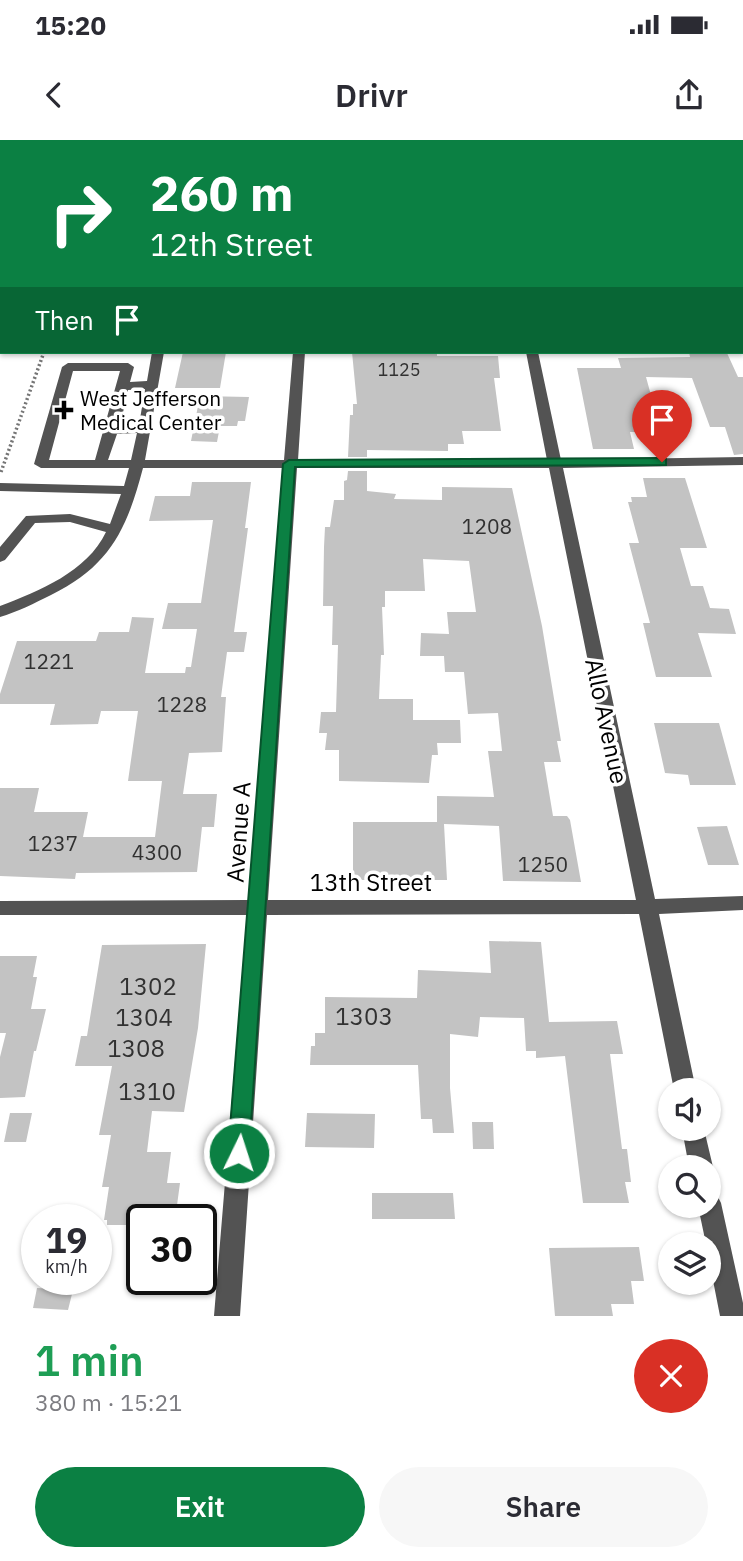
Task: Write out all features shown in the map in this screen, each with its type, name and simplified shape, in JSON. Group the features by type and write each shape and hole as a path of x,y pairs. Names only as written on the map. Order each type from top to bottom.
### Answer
{"street":[{"path":"0,611 61,583 97,558 116,530 130,491 158,354"},
{"name":"Avenue A","path":"227,1316 299,354"},
{"name":"Allo Avenue","path":"532,354 682,1078"},
{"path":"100,464 128,367 68,367 41,464 100,464 135,464 289,464 554,464 743,461"},
{"path":"122,386 153,385"},
{"path":"112,430 143,429"},
{"path":"0,487 130,491"},
{"path":"0,557 31,519 70,518 116,530"},
{"name":"13th Street","path":"0,908 257,909 743,903"},
{"path":"712,1218 733,1316"}],"path":[{"path":"0,476 43,354"}],"building":[{"path":"183,354 226,354 220,388 175,388"},
{"path":"352,354 498,356 500,378 494,378 501,431 462,431 464,444 448,444 448,451 367,450 367,457 348,457 350,415 353,415 353,404 357,404"},
{"path":"689,354 727,354 738,377 743,377 743,454 734,455 725,427 710,427 692,378 646,377 661,432 630,432 634,449 593,449 577,368 621,368 618,358 690,357"},
{"path":"200,396 249,397 245,421 238,421 237,426 220,426 217,442 191,441"},
{"path":"348,471 367,471 367,491 396,494 394,499 442,500 442,487 512,488 542,626 561,741 557,741 561,762 544,762 553,816 567,816 570,820 581,882 503,881 499,826 444,824 447,880 353,880 353,822 437,822 437,796 494,797 488,751 502,751 498,713 468,714 464,672 445,672 444,656 420,656 421,633 449,634 447,612 476,612 469,561 423,559 425,591 385,591 385,607 382,607 384,655 381,655 379,699 413,699 413,720 460,720 461,743 437,743 438,755 432,755 429,783 339,781 339,750 325,750 327,733 319,733 321,712 336,712 338,645 332,645 333,606 323,606 324,547 325,527 330,527 334,500 344,500 344,481 347,480"},
{"path":"643,478 685,478 707,548 680,548 691,586 703,586 710,608 729,609 736,634 698,633 712,677 656,677 643,623 650,623 629,543 639,543 628,502 632,502 631,497 647,497"},
{"path":"192,482 251,482 245,528 248,528 234,632 247,632 244,652 227,652 221,697 226,697 222,752 189,753 183,794 217,794 214,827 202,827 197,872 76,873 75,879 0,876 0,788 39,788 34,812 88,812 83,837 155,837 162,781 128,781 138,711 101,711 98,724 50,725 55,704 0,704 0,694 17,641 96,641 99,632 129,632 132,617 154,618 145,673 185,673 186,667 191,667 197,629 162,629 168,603 201,603 213,520 149,521 155,496 190,496"},
{"path":"654,723 719,723 736,785 690,785 688,775 665,773"},
{"path":"727,826 739,865 708,865 697,827"},
{"path":"489,941 541,942 549,1022 617,1021 623,1054 610,1054 622,1149 627,1149 631,1182 625,1182 629,1203 583,1203 565,1056 536,1058 536,1051 526,1051 524,1018 480,1017 478,1037 450,1034 450,1088 454,1133 433,1133 432,1119 421,1119 418,1065 310,1065 315,1033 325,1033 325,997 417,998 418,970 491,973"},
{"path":"206,944 198,1028 184,1112 152,1111 147,1152 171,1152 167,1183 180,1183 177,1204 126,1204 126,1225 112,1225 112,1204 106,1204 109,1187 102,1187 111,1135 99,1135 112,1066 75,1066 81,1036 87,1036 102,945"},
{"path":"0,956 37,956 33,977 37,977 31,1009 46,1009 25,1097 0,1098 0,1057 6,1033 0,1033"},
{"path":"10,1113 32,1113 26,1142 4,1142"},
{"path":"307,1113 375,1114 374,1148 305,1147"},
{"path":"472,1122 493,1122 494,1149 473,1149"},
{"path":"372,1193 453,1193 455,1219 372,1219"},
{"path":"639,1247 644,1281 631,1281 634,1304 611,1304 613,1316 555,1316 549,1248"},
{"path":"36,1295 72,1295 68,1310 33,1308"}],"place":[{"name":"West Jefferson Medical Center","path":"64,410"}],"route":[{"path":"239,1153 289,464 662,462"}]}
